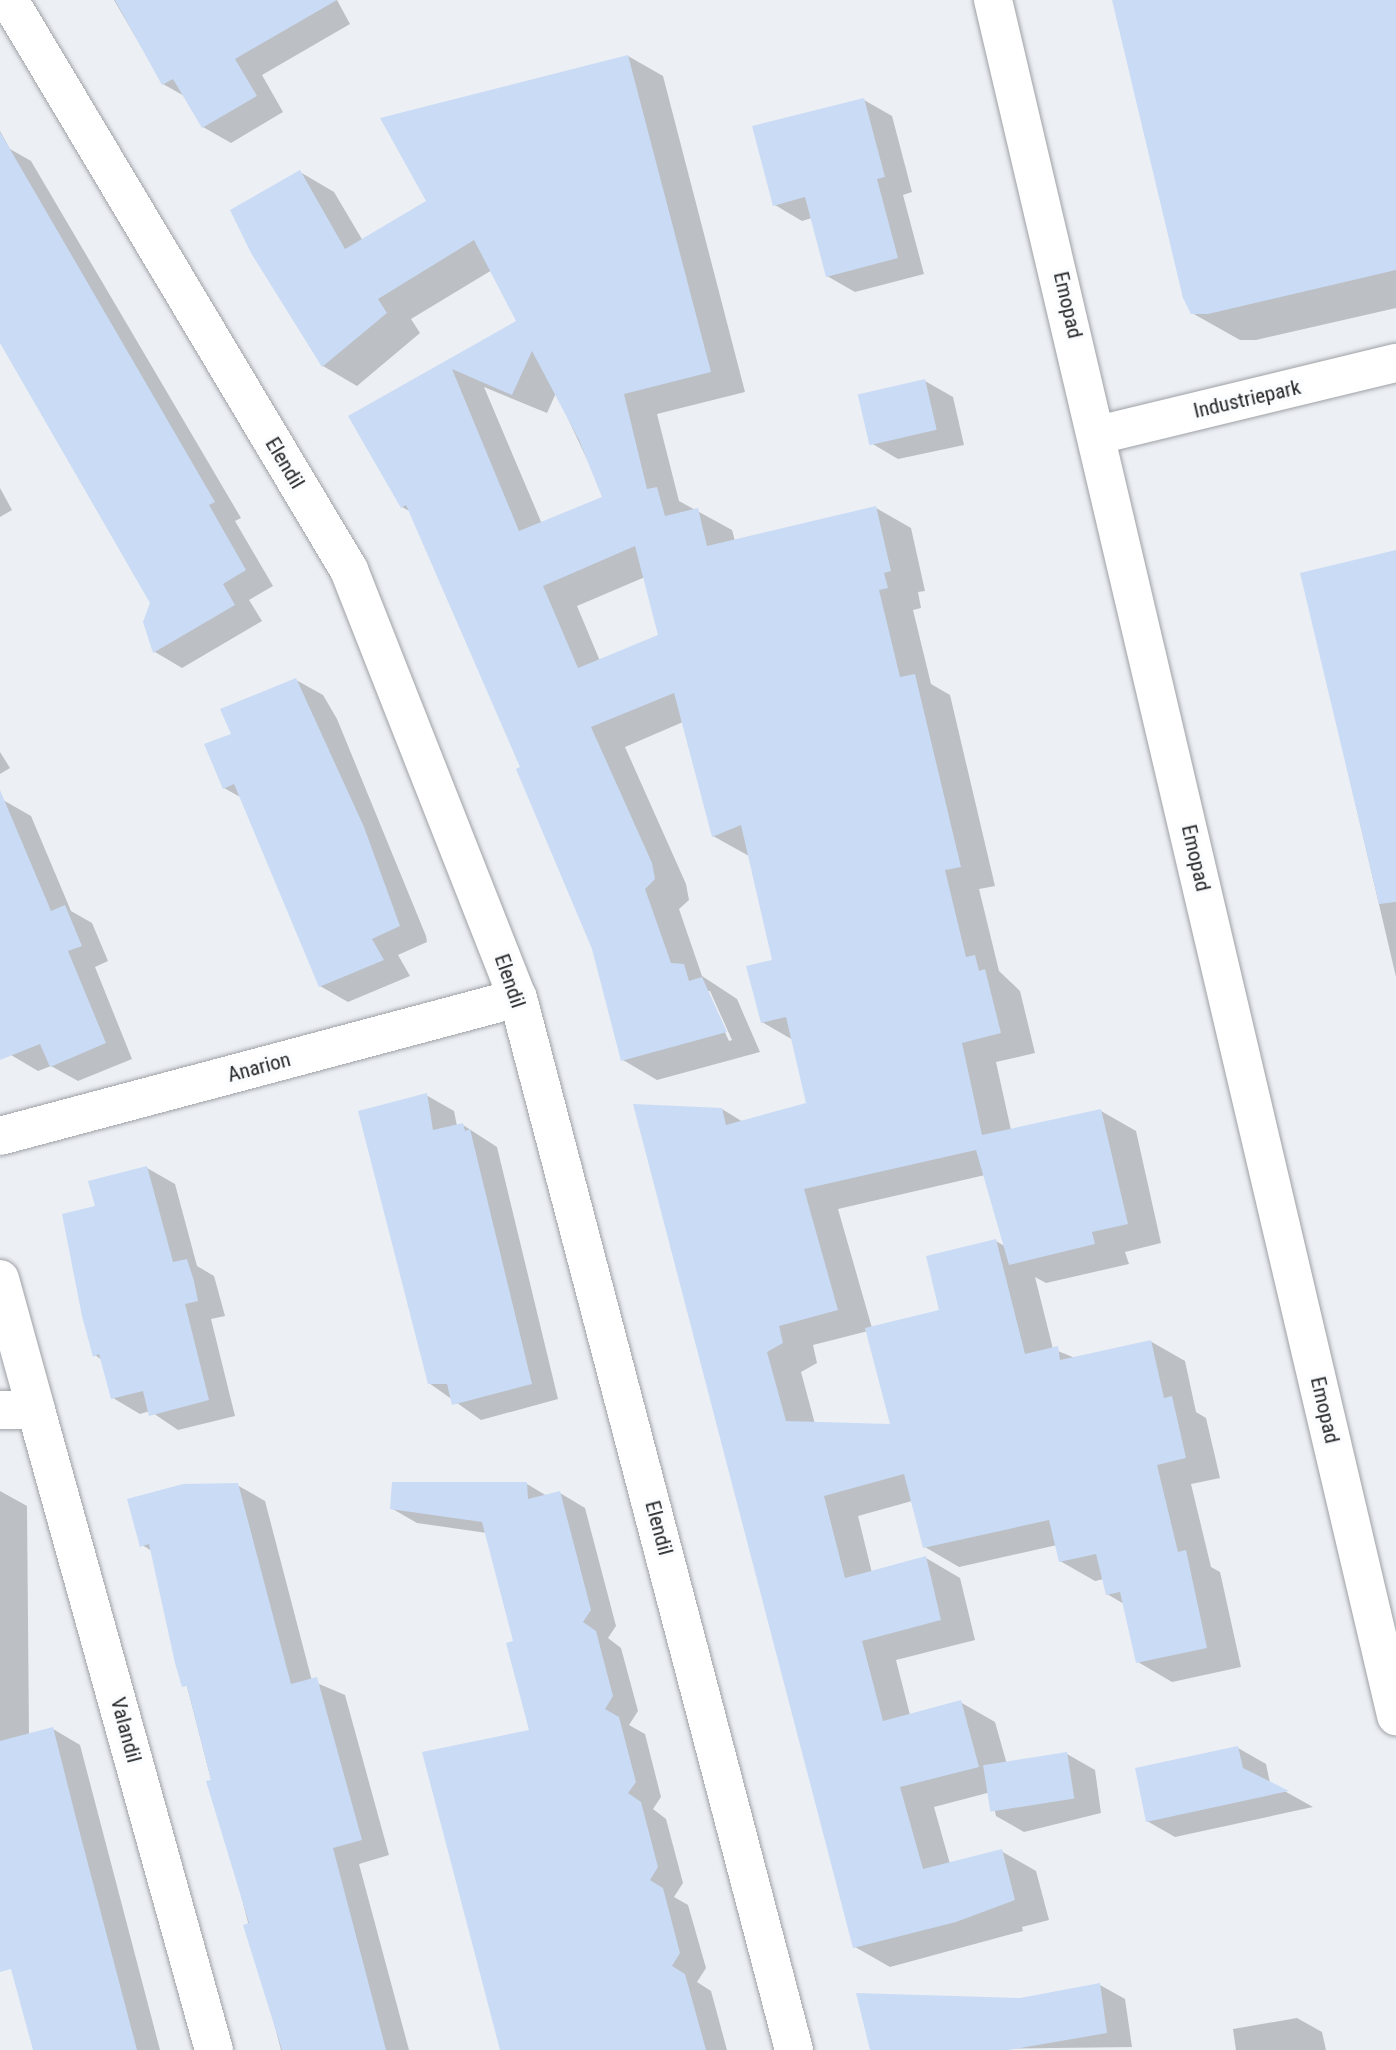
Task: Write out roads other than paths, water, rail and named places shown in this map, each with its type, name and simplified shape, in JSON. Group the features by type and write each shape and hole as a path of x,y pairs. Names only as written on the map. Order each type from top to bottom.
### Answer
{"street":[{"name":"Elendil","path":"9,0 349,570 518,998 794,2050"},
{"name":"Emopad","path":"993,0 1098,435 1396,1716"},
{"name":"Industriepark","path":"1098,435 1396,363"},
{"name":"Anarion","path":"0,1136 518,998"},
{"name":"Valandil","path":"0,1279 18,1410 214,2050"}]}
